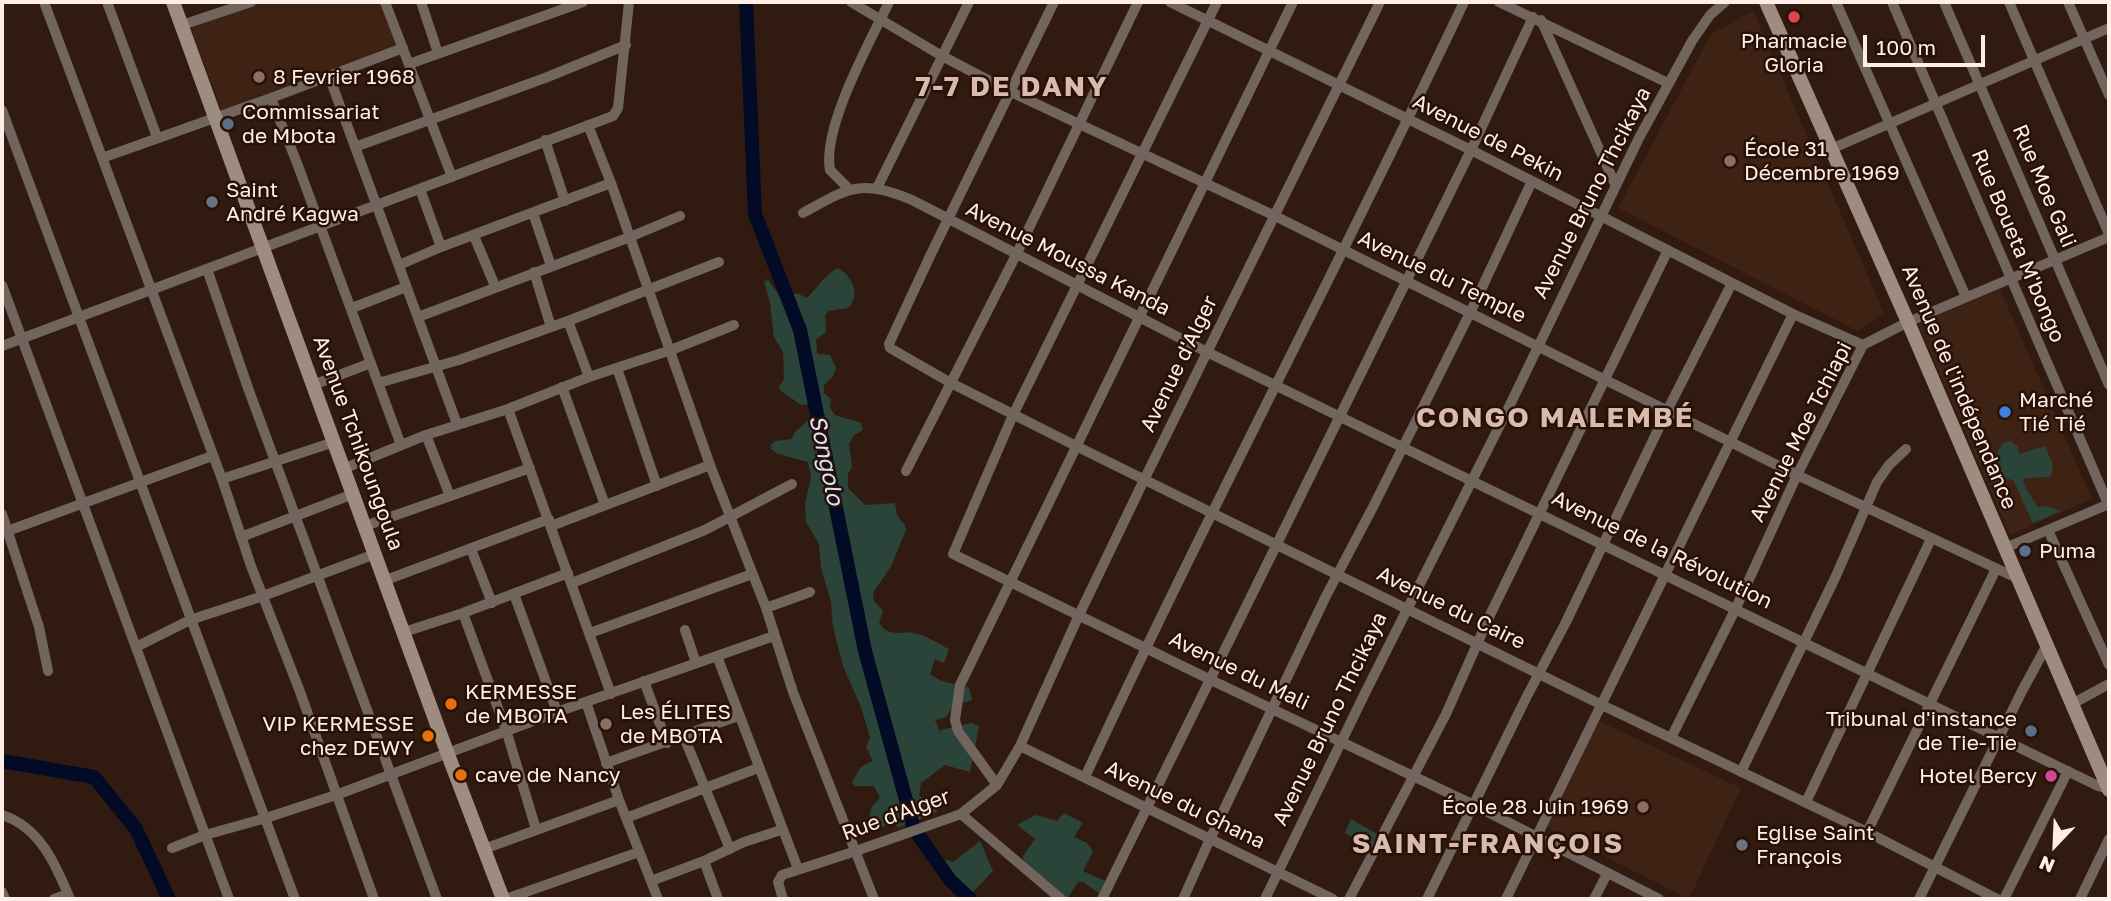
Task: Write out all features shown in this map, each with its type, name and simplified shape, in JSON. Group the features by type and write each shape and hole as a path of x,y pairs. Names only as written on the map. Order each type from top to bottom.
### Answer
{"street":[{"path":"44,2 222,479 374,899"},
{"path":"107,2 157,137"},
{"name":"Avenue Tchikoungoula","path":"173,2 447,752 505,899"},
{"path":"182,25 251,2"},
{"path":"385,2 452,177"},
{"path":"421,2 438,53"},
{"path":"409,64 583,2"},
{"path":"2,346 151,292 616,113 629,2"},
{"name":"Avenue du Temple","path":"851,2 1011,92 1273,215 1865,508 2020,579"},
{"path":"849,189 830,170 829,153 840,107 889,2"},
{"path":"803,213 849,189 864,186 877,188 969,2"},
{"path":"949,219 1054,2"},
{"path":"906,471 1017,253 1138,2"},
{"name":"Avenue de Pekin","path":"1170,2 1471,150 1793,314 1863,345"},
{"path":"1013,415 1217,2"},
{"path":"996,785 958,731 955,720 960,685 1293,2"},
{"name":"Avenue d'Alger","path":"1020,746 1144,480 1380,2"},
{"path":"1085,778 1146,648 1464,2"},
{"path":"1499,2 1668,83"},
{"name":"Avenue Bruno Thcikaya","path":"1265,899 1615,184 1692,41 1710,16 1725,2"},
{"name":"Avenue de l'indépendance","path":"1766,2 2020,579 2107,787"},
{"path":"1836,2 1966,297"},
{"name":"Rue Boueta M'bongo","path":"1892,2 2109,505"},
{"name":"Rue Moe Gali","path":"1944,2 2109,385"},
{"path":"2009,2 2109,235"},
{"path":"2068,2 2109,95"},
{"path":"1102,899 1537,19"},
{"path":"1537,19 1615,184"},
{"path":"1831,149 2109,28"},
{"path":"355,147 545,79 626,45"},
{"path":"102,158 403,48"},
{"path":"328,76 457,424"},
{"path":"271,98 401,445"},
{"path":"2,110 295,899"},
{"path":"588,125 801,713 874,899"},
{"path":"545,140 565,201"},
{"path":"1183,899 1325,598 1470,313 1532,181"},
{"path":"399,265 611,183"},
{"name":"Avenue Moussa Kanda","path":"877,188 912,200 1206,352"},
{"path":"420,189 441,247"},
{"path":"533,213 551,266"},
{"path":"418,317 680,216"},
{"name":"Avenue du Caire","path":"949,219 893,335 890,348 1013,415 1602,705 1867,832 1997,899"},
{"name":"Avenue Moe Tchiapi","path":"1671,738 1735,610 1797,475 1863,345 1908,322 2056,261 2109,235"},
{"path":"474,236 495,286"},
{"path":"1349,899 1414,777 1668,250"},
{"path":"378,383 459,360 719,262"},
{"path":"207,269 437,899"},
{"path":"534,272 551,327"},
{"path":"1427,899 1732,283"},
{"path":"2,285 229,899"},
{"path":"352,309 406,287"},
{"path":"1506,899 1793,314"},
{"path":"568,321 589,377"},
{"path":"343,469 426,435 509,409 589,377 734,326"},
{"name":"Avenue de la Révolution","path":"1206,352 1929,704 2107,787"},
{"path":"313,385 371,363"},
{"path":"617,369 657,486"},
{"path":"562,387 605,505"},
{"path":"509,409 611,694"},
{"name":"Avenue du Mali","path":"1013,415 953,554 1212,681 1474,804 1659,899"},
{"path":"426,435 450,496"},
{"path":"222,479 334,442"},
{"path":"1741,772 1852,542 1865,508 1883,473 1906,449"},
{"path":"5,532 212,456"},
{"path":"386,580 605,505 710,465"},
{"path":"365,526 530,468"},
{"path":"404,632 514,594 570,578 705,530 792,484"},
{"path":"241,537 353,494"},
{"path":"2005,548 2109,505"},
{"path":"2,514 5,532 39,627 48,671"},
{"path":"2048,530 2109,665"},
{"path":"1806,802 1931,539"},
{"path":"471,549 492,603"},
{"path":"135,647 190,620 320,576 375,554"},
{"path":"1867,832 1996,569"},
{"path":"590,633 752,574"},
{"path":"765,608 810,592"},
{"path":"514,594 557,712"},
{"path":"463,613 506,730 536,829"},
{"path":"685,630 696,663"},
{"path":"172,848 391,775 506,730 774,636"},
{"path":"1919,899 1998,737 2047,645"},
{"path":"717,656 797,869 778,878 783,899"},
{"path":"644,681 667,743"},
{"path":"2072,704 2109,684"},
{"path":"586,702 619,800 658,899"},
{"path":"607,763 738,716"},
{"path":"684,737 730,849"},
{"name":"Rue d'Alger","path":"797,869 961,814 996,785 1020,746"},
{"name":"Avenue du Ghana","path":"1020,746 1333,899"},
{"path":"626,818 758,768"},
{"path":"2004,899 2068,771"},
{"path":"484,849 619,800"},
{"path":"961,814 1061,899"},
{"path":"2,815 26,827 57,866 69,897 54,899"},
{"path":"651,881 781,830"},
{"path":"2080,899 2109,839"},
{"path":"505,899 639,852"},
{"path":"704,861 719,899"},
{"path":"1594,899 1607,874"},
{"path":"2,892 5,899"}],"shaded area":[{"name":"8 Fevrier 1968","path":"258,2 381,2 397,45 222,110 189,26"},
{"name":"École 31 Décembre 1969","path":"1753,11 1884,313 1858,331 1618,208 1711,34"},
{"name":"Marché Tié Tié","path":"2000,289 2092,499 2010,535 1918,324"},
{"name":"École 28 Juin 1969","path":"1597,720 1741,788 1689,899 1545,826"}],"green space":[{"path":"838,268 851,281 854,298 848,308 828,311 825,316 826,332 816,339 817,354 830,355 836,368 833,376 824,385 824,393 831,399 830,408 835,415 861,423 863,430 854,435 849,444 852,467 848,474 848,488 865,505 895,503 897,515 906,530 891,566 873,593 874,601 883,611 879,622 890,632 918,634 949,649 944,663 935,659 930,674 941,681 969,687 972,700 954,706 946,717 935,720 940,732 971,723 979,726 970,772 945,765 921,783 919,796 938,803 937,812 898,828 894,822 876,830 868,823 872,806 880,798 874,786 854,786 852,782 861,767 873,761 866,747 870,737 861,707 843,666 833,627 831,602 821,568 819,544 806,522 805,504 811,477 808,462 778,454 771,449 775,441 792,439 795,432 813,416 814,411 809,404 801,405 780,390 784,379 783,352 774,337 764,281 768,280 789,313 797,332 808,390 814,403 861,656 881,716 885,709 859,614 850,554 840,518 803,335 797,312 784,293 799,294 806,298 828,274"},
{"path":"2011,441 2018,447 2019,454 2045,446 2053,465 2050,477 2025,478 2023,481 2038,507 2045,506 2061,511 2033,523 2013,480 2004,478 1992,487 1985,465 1989,466 2003,443"},
{"path":"1064,813 1083,823 1074,837 1087,843 1093,851 1083,871 1105,881 1099,893 1083,882 1078,882 1067,899 1061,899 1023,864 1023,856 1035,839 1017,825 1036,815 1057,821"},
{"path":"1351,819 1377,834 1370,847 1345,833"},
{"path":"924,838 939,858 953,862 980,841 993,871 972,893 977,899 960,899 918,841"}],"waterway":[{"name":"Songolo","path":"746,2 755,214 800,330 865,651 914,829 950,880 970,899"},
{"path":"2,761 94,777 136,829 169,899"}],"place":[{"name":"Pharmacie Gloria","path":"1794,17"},
{"name":"8 Fevrier 1968","path":"259,77"},
{"name":"Commissariat de Mbota","path":"228,124"},
{"name":"École 31 Décembre 1969","path":"1730,161"},
{"name":"Saint André Kagwa","path":"212,202"},
{"name":"Marché Tié Tié","path":"2005,412"},
{"name":"Puma","path":"2025,551"},
{"name":"KERMESSE de MBOTA","path":"451,704"},
{"name":"Les ÉLITES de MBOTA","path":"606,724"},
{"name":"Tribunal d'instance de Tie-Tie","path":"2031,731"},
{"name":"VIP KERMESSE chez DEWY","path":"428,736"},
{"name":"cave de Nancy","path":"461,775"},
{"name":"Hotel Bercy","path":"2051,776"},
{"name":"École 28 Juin 1969","path":"1643,807"},
{"name":"Eglise Saint François","path":"1742,845"}],"district":[{"name":"7-7 DE DANY","path":"1012,87"},
{"name":"CONGO MALEMBÉ","path":"1555,418"},
{"name":"SAINT-FRANÇOIS","path":"1488,844"}]}
